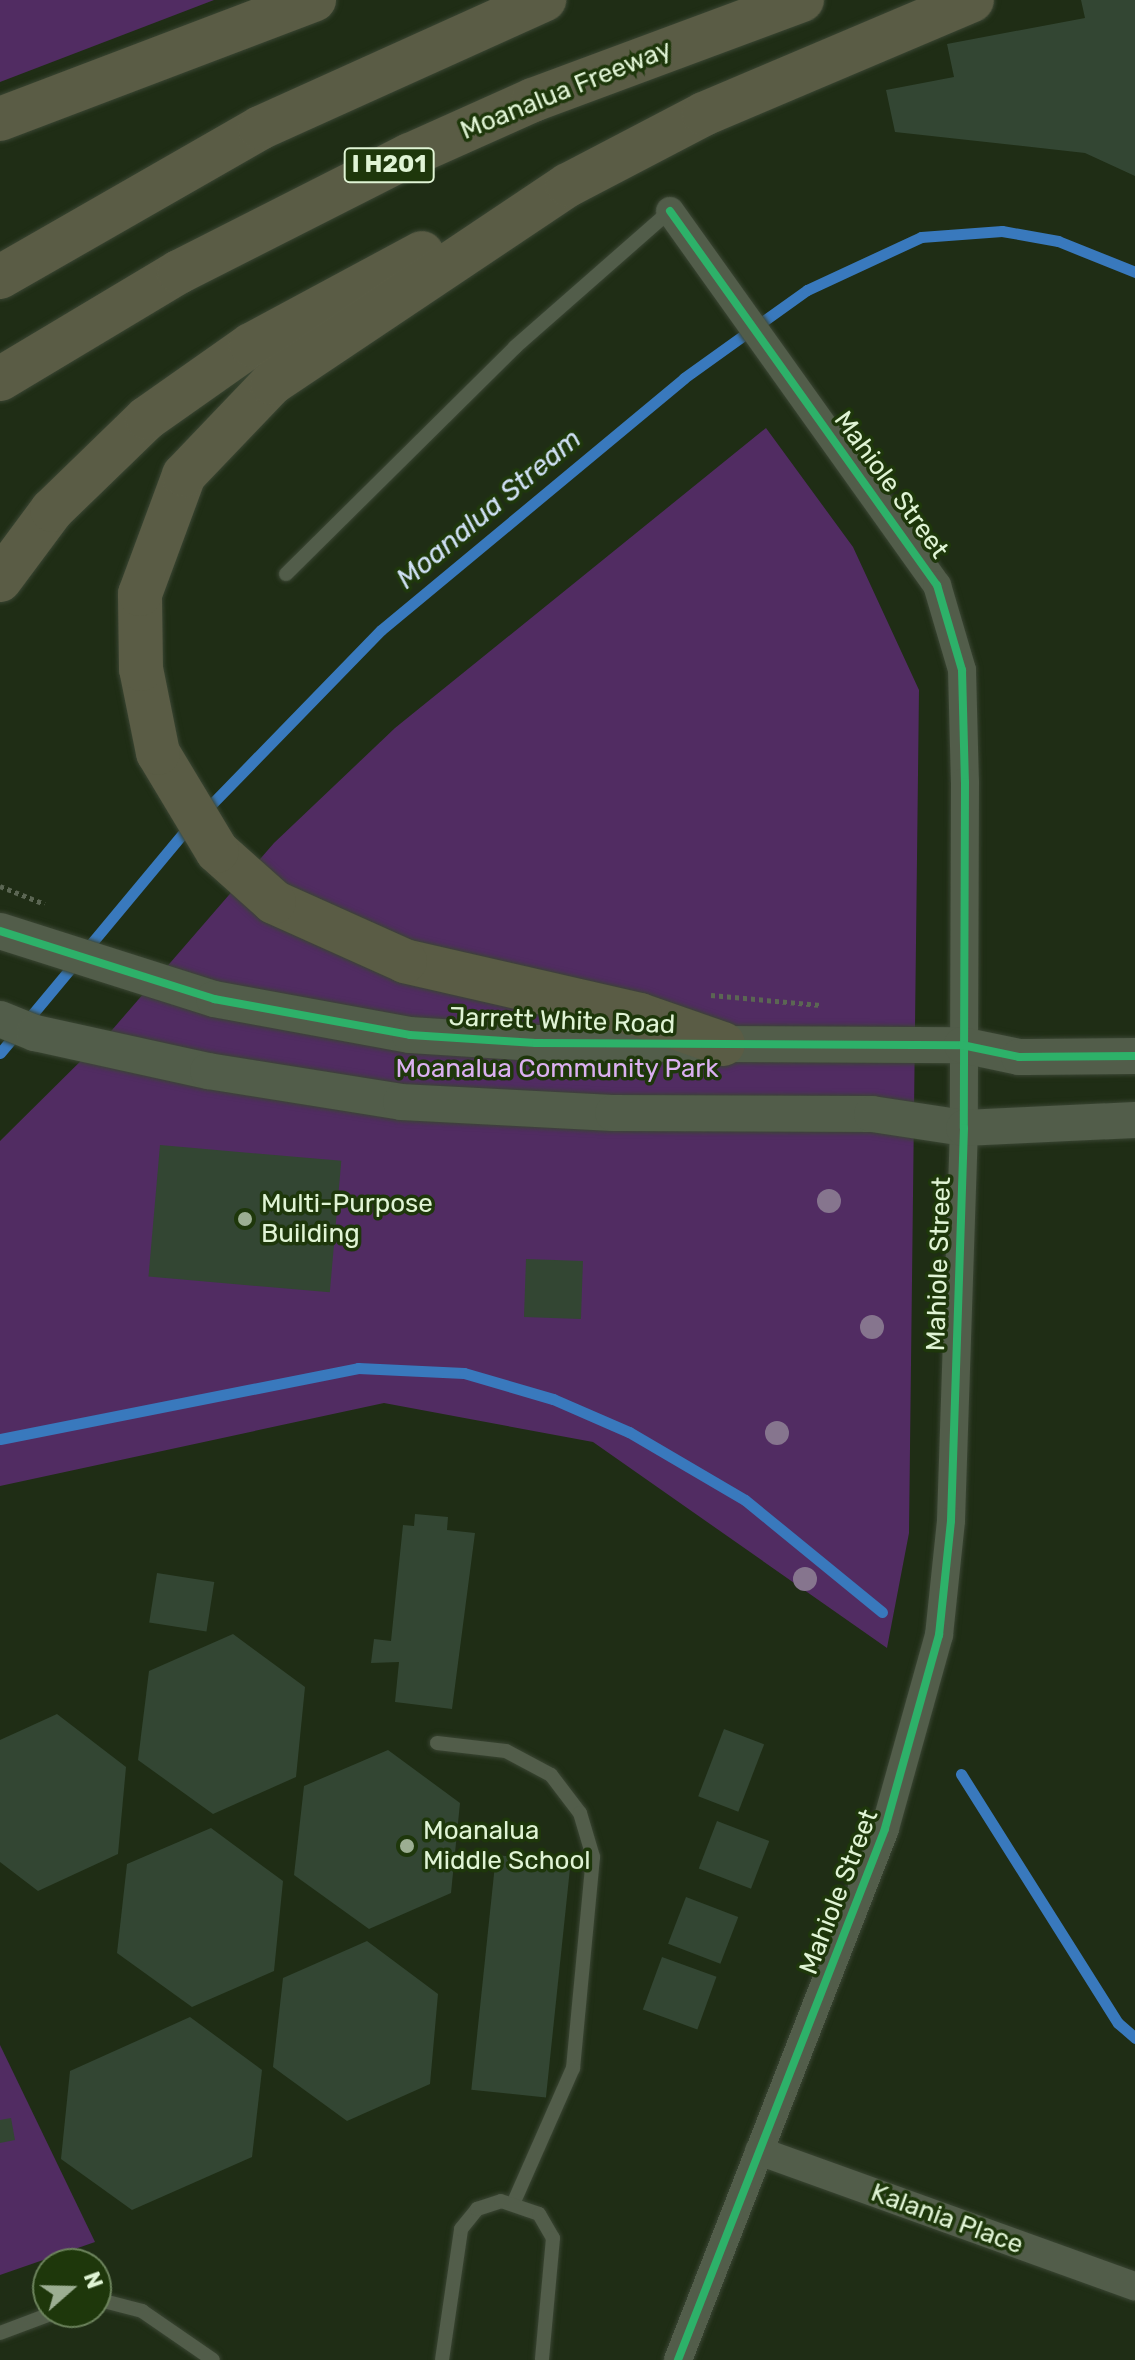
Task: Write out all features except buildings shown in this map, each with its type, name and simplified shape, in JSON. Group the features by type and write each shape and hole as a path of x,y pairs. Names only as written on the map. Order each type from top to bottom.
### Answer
{"highway":[{"path":"0,119 314,0"},
{"path":"0,277 260,128 544,0"},
{"name":"Moanalua Freeway","path":"0,379 179,272 410,155 635,59 802,0"},
{"path":"0,580 96,464 200,377 361,282 568,185 704,114 972,0"},
{"path":"568,185 272,383 210,442 184,475 150,553 137,633 145,697 158,753 193,819 274,902 405,961 640,1015 723,1044"}],"street":[{"name":"Mahiole Street","path":"670,211 937,585 962,670 964,1128 951,1521 936,1650 885,1829 678,2360"},
{"name":"Jarrett White Road","path":"0,931 119,975 291,1018 476,1041 962,1045 1019,1057 1135,1056"},
{"path":"0,1019 35,1033 208,1071 401,1102 824,1114 964,1128 1135,1120"},
{"name":"Kalania Place","path":"759,2151 1135,2286"}],"lane":[{"path":"286,574 515,347 670,211"},
{"path":"437,1743 506,1751 551,1775 580,1813 593,1857 573,2068 514,2202"},
{"path":"442,2360 461,2229 489,2203 514,2202 539,2214 553,2238 542,2360"},
{"path":"112,2301 127,2303 208,2357"},
{"path":"0,2333 32,2321"},
{"path":"185,2360 208,2357"}],"green space":[{"path":"0,0 214,0 0,82"},
{"name":"Moanalua Community Park","path":"766,428 853,547 919,690 909,1533 887,1648 593,1442 384,1403 0,1486 0,1141 112,1030 274,843 395,728"},
{"path":"0,2045 95,2242 78,2248 32,2248 32,2264 0,2275"}],"waterway":[{"name":"Moanalua Stream","path":"203,813 381,630 684,378 807,290 921,237 1002,231 1058,241 1135,272"},
{"name":"Moanalua Stream","path":"0,1053 190,825"},
{"path":"0,1439 358,1368 464,1373 553,1399 629,1432 745,1500 882,1612"},
{"path":"961,1774 1118,2023 1135,2038"}],"cycle path":[{"path":"670,211 937,585 962,670 965,782 964,1128 951,1521 939,1635 885,1829 678,2360"},
{"path":"0,931 214,999 410,1035 536,1043 962,1045 1019,1057 1135,1056"}],"place":[{"name":"Multi-Purpose Building","path":"245,1219"},
{"name":"Moanalua Middle School","path":"407,1846"}]}
